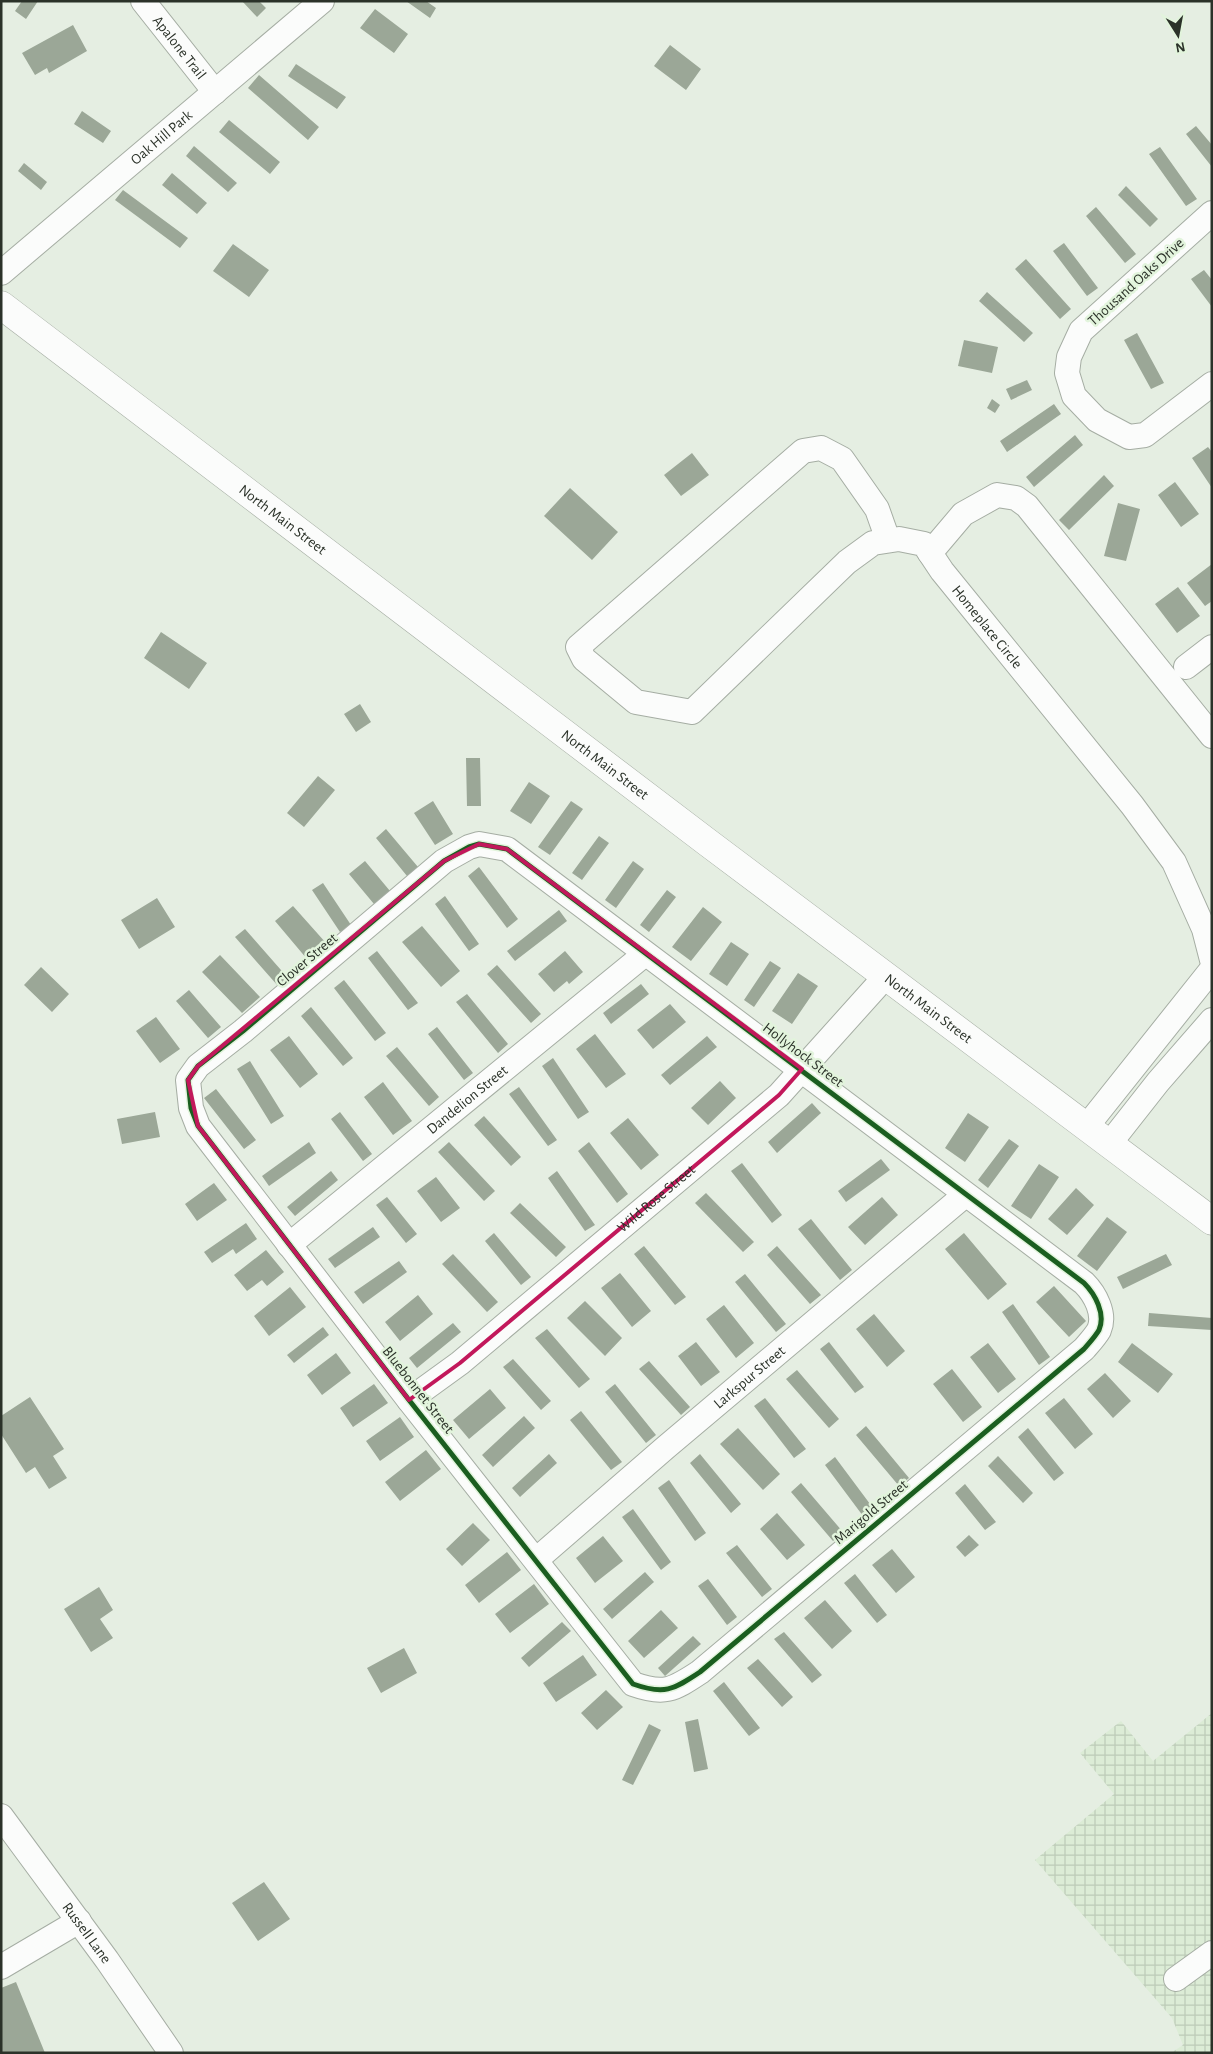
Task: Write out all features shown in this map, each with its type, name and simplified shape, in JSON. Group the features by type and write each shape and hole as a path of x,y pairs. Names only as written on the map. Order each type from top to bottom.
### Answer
{"main road":[{"name":"North Main Street","path":"1,305 885,977 1088,1126 1212,1221"}],"street":[{"name":"Apalone Trail","path":"143,1 215,92"},
{"name":"Oak Hill Park","path":"1,273 322,1"},
{"name":"Thousand Oaks Drive","path":"1212,213 1082,331 1069,357 1067,373 1074,396 1097,420 1129,437 1145,435 1212,384"},
{"name":"Homeplace Circle","path":"888,540 878,509 842,458 821,448 803,450 578,647 584,659 636,702 692,712 847,562 873,543 899,538 924,544 942,570 1132,805 1174,862 1205,909 1204,929 1212,960"},
{"path":"930,553 963,514 997,495 1016,498 1027,506 1212,736"},
{"path":"1186,667 1212,647"},
{"name":"Hollyhock Street","path":"469,847 479,844 507,849 1084,1283 1094,1294 1100,1315"},
{"name":"Clover Street","path":"191,1108 188,1080 198,1066 243,1031 444,861 469,847"},
{"name":"Dandelion Street","path":"289,1246 645,954"},
{"path":"1088,1126 1212,969"},
{"name":"Wild Rose Street","path":"409,1400 460,1363 779,1095 885,977"},
{"path":"1110,1143 1174,1063 1212,1020"},
{"path":"1152,1044 1174,1063"},
{"name":"Bluebonnet Street","path":"191,1108 198,1126 289,1246 633,1684"},
{"name":"Larkspur Street","path":"536,1560 665,1448 965,1195"},
{"name":"Marigold Street","path":"633,1684 652,1691 678,1688 700,1672 1084,1349 1099,1329 1100,1315"},
{"name":"Russell Lane","path":"1,1816 79,1921 170,2053"},
{"path":"1,1967 79,1921"},
{"path":"1176,1979 1212,1953"}],"highlighted area":[{"path":"479,844 507,849 802,1069 779,1095 460,1363 409,1400 198,1126 188,1080 198,1066 444,861"}],"shaded area":[{"path":"1212,1713 1212,2053 1171,2053 1183,2045 1172,2018 1035,1860 1114,1794 1080,1753 1121,1721 1153,1761"}],"building":[{"path":"22,1 38,1 26,19 15,11"},
{"path":"242,1 259,1 266,8 257,17"},
{"path":"406,1 426,1 436,8 430,18"},
{"path":"375,9 408,34 394,53 360,28"},
{"path":"73,25 87,51 49,73 47,68 35,75 22,53"},
{"path":"670,45 701,69 686,90 654,66"},
{"path":"296,64 346,97 337,109 288,76"},
{"path":"259,75 319,127 308,140 248,88"},
{"path":"82,111 111,131 103,143 74,124"},
{"path":"229,120 280,162 270,174 219,132"},
{"path":"1196,126 1212,145 1212,167 1186,134"},
{"path":"194,146 237,183 228,192 186,156"},
{"path":"1160,147 1197,199 1186,206 1149,154"},
{"path":"24,163 47,182 41,190 18,171"},
{"path":"172,173 207,203 197,214 162,185"},
{"path":"1126,186 1158,219 1150,227 1118,195"},
{"path":"123,190 188,238 180,248 115,200"},
{"path":"1096,207 1136,254 1125,263 1086,216"},
{"path":"1064,243 1098,288 1087,296 1053,251"},
{"path":"233,244 269,270 249,297 213,271"},
{"path":"1026,259 1071,309 1060,319 1015,269"},
{"path":"1204,270 1212,280 1212,307 1191,279"},
{"path":"987,292 1033,333 1024,342 979,301"},
{"path":"1137,333 1164,383 1151,389 1124,340"},
{"path":"964,340 998,347 992,373 958,366"},
{"path":"1027,380 1032,390 1011,400 1006,389"},
{"path":"992,399 1000,405 995,413 987,408"},
{"path":"1054,404 1061,414 1007,452 1000,441"},
{"path":"1075,435 1083,445 1034,487 1026,477"},
{"path":"1208,447 1212,452 1212,488 1192,458"},
{"path":"692,453 709,475 681,496 664,475"},
{"path":"1104,475 1114,486 1069,530 1059,520"},
{"path":"1175,482 1199,514 1181,527 1158,495"},
{"path":"570,488 618,532 592,560 544,516"},
{"path":"1118,503 1140,509 1126,561 1104,556"},
{"path":"1212,564 1212,601 1205,606 1187,583"},
{"path":"1178,587 1200,616 1177,633 1155,604"},
{"path":"161,632 207,663 189,689 144,658"},
{"path":"360,704 371,722 356,732 344,714"},
{"path":"466,758 480,758 481,806 467,806"},
{"path":"318,776 335,790 304,827 287,813"},
{"path":"529,782 550,796 531,824 510,811"},
{"path":"433,801 453,834 435,845 414,813"},
{"path":"571,801 583,809 550,855 538,847"},
{"path":"386,829 418,867 407,876 376,838"},
{"path":"599,836 609,843 582,880 572,873"},
{"path":"365,861 390,891 374,904 349,874"},
{"path":"633,861 644,869 616,908 605,900"},
{"path":"479,867 518,919 507,928 468,876"},
{"path":"323,883 351,925 340,932 312,890"},
{"path":"667,890 676,897 649,932 640,925"},
{"path":"445,896 479,944 469,951 435,904"},
{"path":"157,898 175,927 139,949 121,920"},
{"path":"293,906 326,943 307,959 275,921"},
{"path":"703,907 722,922 691,961 672,947"},
{"path":"559,910 567,921 515,961 507,951"},
{"path":"422,926 460,971 441,987 402,942"},
{"path":"245,929 288,978 278,986 235,937"},
{"path":"731,942 749,954 727,986 709,974"},
{"path":"377,951 418,1003 408,1010 368,958"},
{"path":"565,951 583,972 569,984 567,981 554,992 538,974"},
{"path":"220,955 260,997 242,1013 202,972"},
{"path":"770,961 781,968 754,1007 744,1000"},
{"path":"497,965 541,1014 531,1023 487,974"},
{"path":"41,967 69,994 52,1012 24,985"},
{"path":"798,973 818,986 792,1024 772,1011"},
{"path":"344,980 386,1033 375,1041 334,988"},
{"path":"641,984 649,994 611,1024 603,1013"},
{"path":"189,990 221,1027 208,1038 176,1001"},
{"path":"467,994 508,1044 498,1053 456,1002"},
{"path":"670,1004 686,1022 653,1049 637,1030"},
{"path":"311,1007 353,1058 343,1066 301,1016"},
{"path":"156,1017 180,1049 160,1063 136,1031"},
{"path":"437,1027 473,1073 464,1080 428,1034"},
{"path":"595,1034 626,1074 606,1088 576,1049"},
{"path":"289,1036 318,1074 300,1088 270,1050"},
{"path":"707,1036 717,1047 670,1085 661,1075"},
{"path":"397,1047 439,1097 429,1106 386,1056"},
{"path":"553,1058 589,1112 578,1119 542,1066"},
{"path":"250,1061 284,1116 271,1124 237,1069"},
{"path":"720,1081 736,1098 708,1125 691,1108"},
{"path":"383,1082 412,1121 393,1135 364,1097"},
{"path":"519,1087 557,1140 548,1146 509,1094"},
{"path":"216,1089 256,1140 244,1149 204,1098"},
{"path":"812,1103 821,1113 777,1153 768,1142"},
{"path":"155,1112 160,1137 122,1144 117,1119"},
{"path":"340,1112 372,1154 363,1161 331,1119"},
{"path":"968,1113 989,1127 965,1162 945,1148"},
{"path":"484,1116 521,1157 511,1166 474,1125"},
{"path":"628,1118 659,1155 641,1170 610,1133"},
{"path":"1009,1139 1019,1146 988,1188 978,1180"},
{"path":"309,1142 316,1153 269,1186 262,1176"},
{"path":"449,1142 495,1191 484,1201 438,1152"},
{"path":"589,1142 628,1194 617,1203 578,1151"},
{"path":"881,1159 890,1170 846,1202 838,1191"},
{"path":"742,1163 782,1215 772,1223 731,1171"},
{"path":"1039,1164 1059,1177 1031,1219 1011,1206"},
{"path":"331,1171 338,1180 295,1216 287,1207"},
{"path":"557,1171 595,1225 585,1231 548,1178"},
{"path":"436,1177 460,1208 441,1222 417,1191"},
{"path":"214,1183 227,1200 197,1221 185,1204"},
{"path":"1076,1188 1094,1205 1067,1235 1048,1219"},
{"path":"706,1193 754,1242 743,1252 695,1203"},
{"path":"387,1197 417,1234 406,1243 376,1205"},
{"path":"882,1197 898,1215 865,1245 848,1227"},
{"path":"520,1203 566,1247 556,1257 510,1213"},
{"path":"1107,1217 1127,1232 1097,1271 1077,1256"},
{"path":"811,1219 852,1270 840,1280 798,1229"},
{"path":"246,1223 257,1239 236,1254 233,1249 212,1263 204,1252"},
{"path":"373,1227 380,1237 335,1268 328,1259"},
{"path":"494,1233 531,1277 521,1285 485,1241"},
{"path":"964,1233 1007,1284 988,1300 945,1249"},
{"path":"644,1246 686,1297 675,1305 634,1254"},
{"path":"777,1246 821,1295 810,1304 767,1255"},
{"path":"266,1250 284,1272 267,1286 262,1280 247,1291 234,1275"},
{"path":"453,1254 498,1302 487,1312 442,1264"},
{"path":"1166,1254 1172,1265 1123,1289 1117,1277"},
{"path":"399,1261 407,1272 363,1304 354,1292"},
{"path":"620,1273 651,1311 632,1327 601,1288"},
{"path":"745,1274 786,1324 776,1332 735,1282"},
{"path":"1054,1286 1086,1321 1069,1337 1036,1302"},
{"path":"290,1287 306,1307 269,1336 254,1316"},
{"path":"418,1295 433,1314 400,1341 385,1322"},
{"path":"585,1301 622,1338 605,1356 567,1318"},
{"path":"1013,1304 1050,1357 1039,1365 1002,1312"},
{"path":"724,1305 754,1343 736,1358 706,1319"},
{"path":"1149,1313 1212,1318 1212,1330 1148,1326"},
{"path":"874,1314 905,1351 887,1367 856,1329"},
{"path":"453,1323 461,1332 417,1368 409,1358"},
{"path":"323,1327 329,1335 294,1363 287,1355"},
{"path":"547,1329 590,1379 579,1388 535,1338"},
{"path":"696,1342 720,1372 701,1386 678,1356"},
{"path":"829,1342 864,1387 855,1393 820,1349"},
{"path":"988,1343 1016,1379 998,1393 970,1357"},
{"path":"1132,1343 1173,1374 1158,1393 1118,1362"},
{"path":"336,1353 351,1373 322,1395 307,1375"},
{"path":"513,1359 551,1401 541,1410 503,1367"},
{"path":"649,1361 690,1407 681,1415 639,1369"},
{"path":"952,1369 982,1407 963,1422 933,1384"},
{"path":"797,1370 839,1419 829,1428 786,1379"},
{"path":"1105,1373 1131,1401 1113,1418 1087,1389"},
{"path":"374,1384 388,1403 353,1427 340,1408"},
{"path":"615,1384 656,1435 646,1443 605,1392"},
{"path":"490,1389 506,1408 469,1439 453,1420"},
{"path":"30,1397 64,1449 53,1456 67,1478 49,1489 35,1467 26,1473 1,1434 1,1416"},
{"path":"765,1398 806,1449 794,1458 754,1406"},
{"path":"1064,1398 1093,1434 1075,1449 1045,1413"},
{"path":"581,1411 622,1462 611,1470 570,1420"},
{"path":"524,1416 535,1428 493,1467 482,1455"},
{"path":"400,1417 414,1437 380,1461 366,1441"},
{"path":"866,1426 909,1478 899,1486 856,1435"},
{"path":"738,1428 780,1474 763,1490 720,1444"},
{"path":"1028,1428 1064,1473 1054,1481 1018,1437"},
{"path":"426,1450 441,1469 400,1501 385,1482"},
{"path":"549,1454 557,1463 520,1497 512,1488"},
{"path":"700,1454 741,1504 731,1513 690,1463"},
{"path":"998,1456 1033,1493 1023,1503 988,1466"},
{"path":"835,1457 873,1508 863,1516 825,1465"},
{"path":"669,1480 706,1533 695,1541 658,1488"},
{"path":"801,1483 843,1532 833,1541 791,1492"},
{"path":"965,1484 996,1522 985,1530 955,1493"},
{"path":"633,1509 671,1562 661,1570 622,1517"},
{"path":"777,1513 805,1545 787,1560 760,1529"},
{"path":"473,1523 490,1540 462,1566 446,1549"},
{"path":"969,1535 979,1545 965,1557 956,1547"},
{"path":"603,1536 623,1561 595,1583 576,1558"},
{"path":"737,1545 772,1589 762,1597 726,1553"},
{"path":"892,1549 915,1577 896,1593 872,1565"},
{"path":"507,1552 521,1570 479,1603 465,1585"},
{"path":"645,1572 654,1582 612,1619 603,1609"},
{"path":"855,1574 887,1615 877,1623 844,1583"},
{"path":"708,1579 737,1617 727,1625 698,1586"},
{"path":"534,1584 549,1604 510,1633 495,1614"},
{"path":"99,1587 113,1610 100,1619 113,1638 91,1652 64,1609"},
{"path":"825,1600 852,1631 832,1649 804,1618"},
{"path":"661,1610 678,1628 644,1658 628,1641"},
{"path":"562,1622 571,1631 529,1667 521,1658"},
{"path":"784,1632 822,1675 812,1683 774,1639"},
{"path":"693,1636 701,1644 665,1676 658,1668"},
{"path":"404,1648 417,1673 381,1693 367,1668"},
{"path":"583,1655 597,1675 556,1702 543,1683"},
{"path":"758,1659 793,1697 782,1707 747,1668"},
{"path":"724,1682 760,1728 749,1736 713,1691"},
{"path":"606,1690 623,1707 597,1730 581,1713"},
{"path":"698,1719 708,1769 694,1772 685,1722"},
{"path":"649,1724 661,1730 633,1785 622,1780"},
{"path":"264,1882 290,1919 258,1941 232,1903"},
{"path":"16,1982 45,2053 1,2053 1,1988"}],"cycle path":[{"path":"479,844 507,849 1084,1283 1095,1298 1100,1311 1101,1324 1099,1330 1084,1349 700,1672 675,1687 668,1689 653,1689 633,1684 409,1400 198,1126 191,1108 188,1080 198,1066 243,1031 444,861 469,847 479,844"}]}
